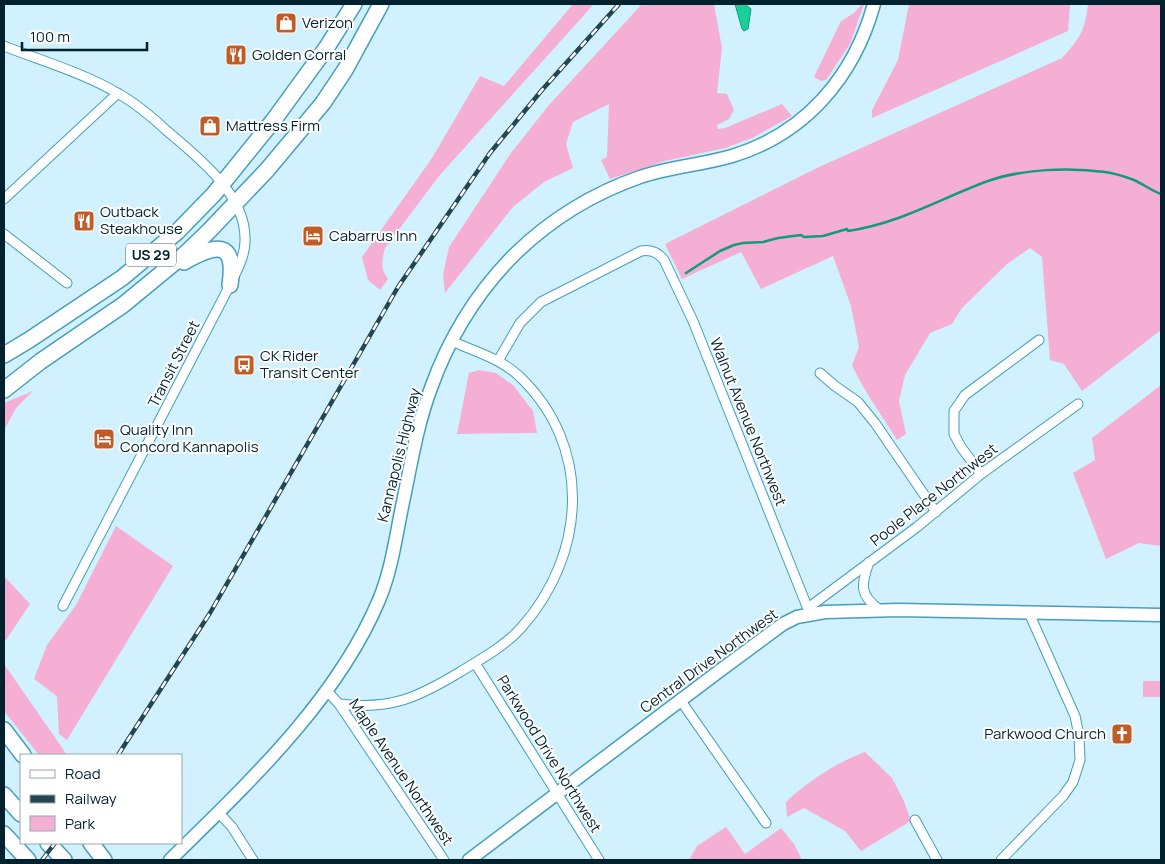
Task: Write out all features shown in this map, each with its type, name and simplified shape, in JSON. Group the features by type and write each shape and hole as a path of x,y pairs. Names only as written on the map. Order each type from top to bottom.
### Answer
{"highway":[{"name":"US 29","path":"4,355 122,278 162,247 193,216 222,183 297,89 327,47 354,4"},
{"name":"US 29","path":"4,390 41,361 124,305 185,254 236,203 267,170 323,103 345,70 381,4"},
{"path":"159,276 208,250 219,249 227,254 231,262 230,285"},
{"path":"4,346 68,314"},
{"path":"4,730 22,754"},
{"path":"4,795 20,813"},
{"path":"4,834 28,860"},
{"path":"49,844 64,860"},
{"path":"91,844 104,860"}],"main road":[{"name":"Kannapolis Highway","path":"170,860 268,760 334,698 380,596 389,569 422,415 431,389 452,341 478,299 500,270 535,236 572,210 604,192 640,178 680,166 730,157 748,151 777,136 806,115 833,88 849,66 862,42 874,4"},
{"name":"Central Drive Northwest","path":"469,860 783,624 809,611 880,610 1161,615"}],"street":[{"name":"Transit Street","path":"4,46 100,84 136,104 173,135 222,183 236,203 244,226 245,245 242,259 230,285 63,606"},
{"path":"4,198 118,93"},
{"path":"4,234 67,283"},
{"name":"Walnut Avenue Northwest","path":"498,361 520,323 541,302 641,251 649,250 659,254 664,260 693,321 809,611"},
{"path":"981,474 961,448 954,434 954,411 965,395 1039,340"},
{"path":"334,698 372,706 415,697 475,663 521,628 538,606 557,573 566,550 570,532 573,482 566,449 559,430 545,407 525,383 498,361 452,341"},
{"path":"820,373 858,402 875,423 936,512"},
{"name":"Poole Place Northwest","path":"809,611 869,562 936,512 981,474 1078,404"},
{"path":"869,562 863,582 863,591 870,603 880,610"},
{"path":"1001,860 1062,796 1073,782 1080,760 1080,735 1075,716 1029,613"},
{"name":"Parkwood Drive Northwest","path":"475,663 599,860"},
{"name":"Maple Avenue Northwest","path":"334,698 444,860"},
{"path":"681,701 766,823"},
{"path":"218,812 232,827 253,860"},
{"path":"915,820 937,860"}],"green space":[{"path":"573,4 594,4 439,176 385,248 382,264 388,279 380,290 368,280 362,257 432,158 480,76 504,86"},
{"path":"642,4 714,4 722,48 717,93 727,94 734,110 729,119 717,125 718,129 725,128 782,104 792,116 752,138 725,148 665,161 610,179 601,160 607,157 609,104 573,122 566,144 573,168 544,182 513,207 445,293 443,275 449,247 511,153 549,105"},
{"path":"864,4 850,44 826,80 821,81 814,77 841,21 854,13"},
{"path":"909,4 1070,4 1068,31 872,118 872,110 898,60"},
{"path":"1088,4 1161,4 1161,330 1082,391 1064,364 1050,360 1042,257 1030,248 1007,264 962,308 952,324 930,333 905,375 899,401 906,434 897,440 852,365 859,347 851,306 833,256 761,289 741,252 682,279 665,244 819,167 1062,58 1081,34"},
{"path":"479,370 496,373 513,385 533,411 537,433 457,434 469,373"},
{"path":"1161,385 1161,546 1139,543 1106,559 1073,473 1095,460 1092,438"},
{"path":"33,391 16,408 4,430 4,403"},
{"path":"116,526 173,566 67,740 59,734 57,696 34,679 47,645 76,605"},
{"path":"4,576 30,604 6,640 4,638"},
{"path":"4,664 66,754 38,754 4,711"},
{"path":"1143,681 1161,681 1161,697 1143,697"},
{"path":"865,752 892,778 904,801 911,821 861,851 845,831 804,808 787,817 786,802 812,780"},
{"path":"726,827 745,854 781,828 794,844 802,860 689,860 697,846"}],"shaded area":[{"path":"735,4 745,4 751,9 748,29 744,31 742,29"}],"waterway":[{"path":"686,273 720,251 734,245 801,235 804,237 823,236 847,229 848,231 867,227 919,210 988,181 1016,174 1061,169 1091,170 1116,174 1134,180 1161,194"}],"railway":[{"path":"119,754 210,613 398,287 490,153 542,90 619,4"},
{"path":"42,860 54,844"}],"place":[{"name":"Verizon","path":"286,23"},
{"name":"Golden Corral","path":"236,55"},
{"name":"Mattress Firm","path":"210,126"},
{"name":"Outback Steakhouse","path":"84,221"},
{"name":"Cabarrus Inn","path":"313,236"},
{"name":"CK Rider Transit Center","path":"244,365"},
{"name":"Quality Inn Concord Kannapolis","path":"104,439"},
{"name":"Parkwood Church","path":"1122,734"}]}
